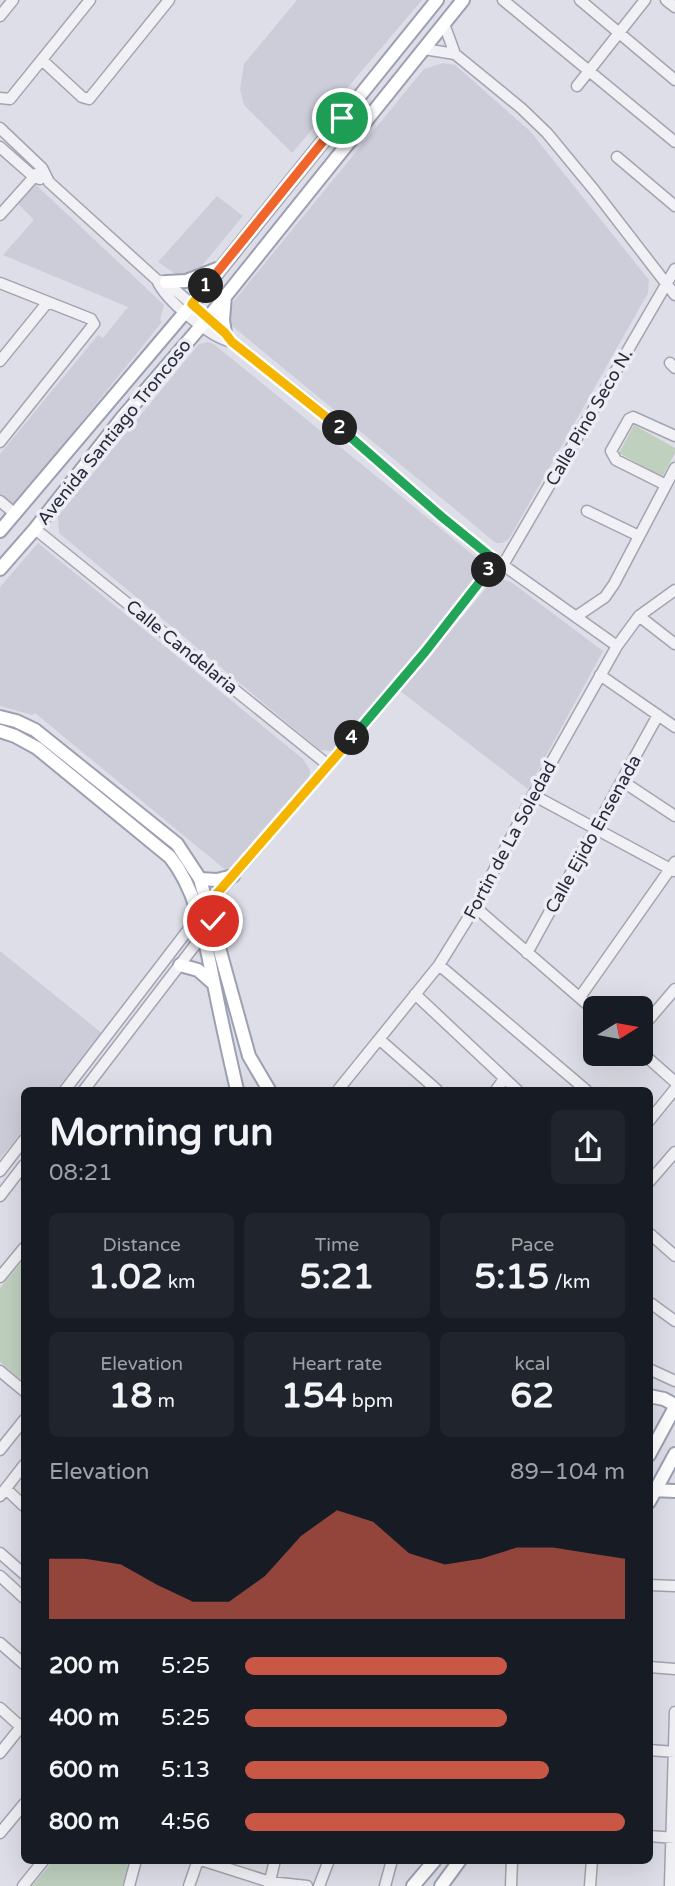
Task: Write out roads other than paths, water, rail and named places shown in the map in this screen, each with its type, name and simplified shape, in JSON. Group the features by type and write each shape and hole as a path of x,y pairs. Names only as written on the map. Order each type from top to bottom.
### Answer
{"main road":[{"name":"Avenida Santiago Troncoso","path":"0,531 188,308 437,0"},
{"name":"Avenida Santiago Troncoso","path":"0,569 463,0"},
{"path":"161,281 186,281 221,267"},
{"path":"225,295 223,320 229,337"},
{"path":"0,717 35,730 177,844 200,878 249,1056 267,1087"},
{"path":"0,731 37,748 170,857 188,884 203,934 236,1087"},
{"path":"200,878 217,880 233,876"},
{"path":"180,965 198,970 214,984"},
{"path":"653,1397 664,1399 675,1406 653,1447"},
{"path":"675,1454 653,1490 675,1491"},
{"path":"413,1886 432,1864"},
{"path":"441,1886 457,1864"}],"street":[{"path":"0,16 13,0"},
{"path":"42,60 82,97 90,97 169,0"},
{"path":"503,0 587,71 673,137"},
{"path":"580,0 675,80"},
{"path":"577,86 645,0"},
{"path":"666,0 675,7"},
{"path":"5,99 42,60 88,1"},
{"path":"444,24 454,54"},
{"path":"424,49 454,54 521,108 547,134 594,190 675,295"},
{"path":"0,128 42,168 49,182 161,281 221,340 229,337 310,402 499,563 617,646"},
{"path":"0,147 34,177 49,182"},
{"path":"617,157 675,206"},
{"path":"0,215 42,168"},
{"name":"Calle Pino Seco N.","path":"67,1087 207,905 499,563 675,269"},
{"path":"0,283 91,319 94,327 0,442"},
{"path":"0,361 47,303"},
{"path":"666,485 616,460 611,451 633,416 675,436"},
{"path":"577,616 605,597 675,468"},
{"path":"0,501 14,513"},
{"path":"587,511 639,536"},
{"name":"Calle Candelaria","path":"35,529 328,765"},
{"name":"Fortin de La Soledad","path":"341,1087 439,965 475,907 533,795 617,646 639,616 675,590"},
{"path":"639,616 675,643"},
{"path":"600,675 675,727"},
{"name":"Calle Ejido Ensenada","path":"527,953 659,715"},
{"path":"622,781 675,816"},
{"path":"533,795 674,868 580,997"},
{"path":"475,907 583,1000"},
{"path":"86,1087 213,921"},
{"path":"439,965 582,1087"},
{"path":"653,1015 675,989"},
{"path":"415,994 513,1087"},
{"path":"379,1039 434,1087"},
{"path":"653,1063 675,1082"},
{"path":"498,1087 504,1079"},
{"path":"653,1116 675,1089"},
{"path":"0,1171 21,1144"},
{"path":"653,1177 675,1152"},
{"path":"0,1196 21,1169"},
{"path":"653,1237 675,1256"},
{"path":"0,1278 21,1252"},
{"path":"653,1305 675,1321"},
{"path":"0,1371 21,1388"},
{"path":"653,1371 675,1381"},
{"path":"2,1443 21,1423"},
{"path":"21,1469 3,1492 21,1504"},
{"path":"0,1553 21,1571"},
{"path":"0,1576 21,1595"},
{"path":"653,1585 675,1586"},
{"path":"0,1643 21,1661"},
{"path":"653,1667 675,1669"},
{"path":"0,1708 21,1724"},
{"path":"670,1886 674,1838 675,1712"},
{"path":"0,1753 21,1727"},
{"path":"653,1750 675,1751"},
{"path":"0,1833 21,1808"},
{"path":"653,1836 674,1838"},
{"path":"23,1886 41,1864"},
{"path":"129,1886 135,1864"},
{"path":"189,1886 198,1864"},
{"path":"223,1864 270,1884 307,1886"},
{"path":"270,1884 274,1864"},
{"path":"319,1886 327,1864"},
{"path":"386,1886 391,1864"},
{"path":"511,1886 512,1864"},
{"path":"590,1886 592,1864"}]}
